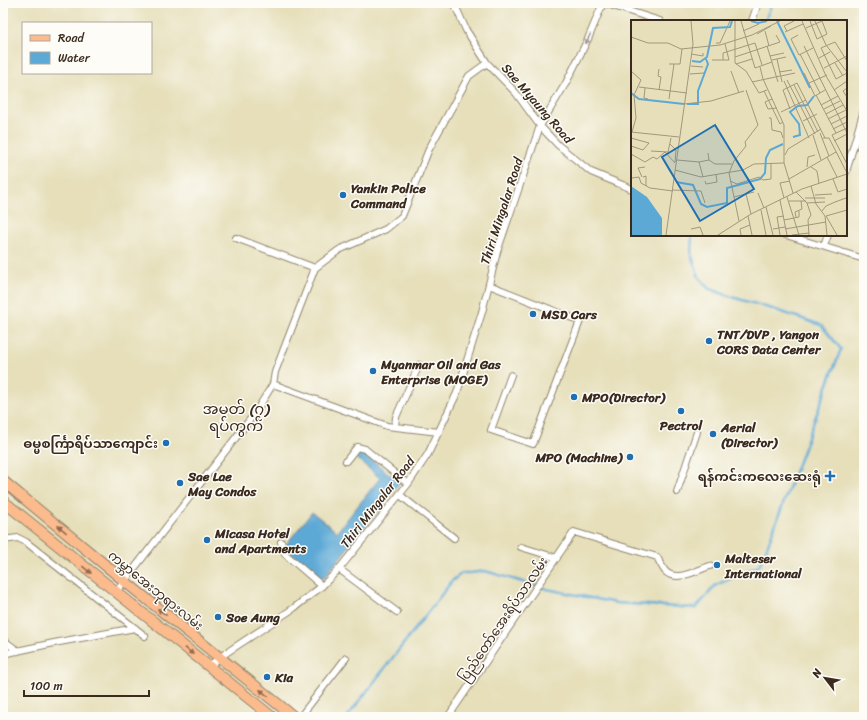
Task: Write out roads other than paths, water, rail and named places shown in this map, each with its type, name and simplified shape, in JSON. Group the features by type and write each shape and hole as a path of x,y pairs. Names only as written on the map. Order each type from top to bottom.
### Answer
{"main road":[{"name":"ကမ္ဘာအေးဘုရားလမ်း","path":"3,481 124,581 294,717"},
{"name":"ကမ္ဘာအေးဘုရားလမ်း","path":"3,501 272,717"}],"street":[{"name":"Sae Myaung Road","path":"454,3 466,30 488,63 516,93 540,126 558,145 591,172 631,189"},
{"name":"Thiri Mingalar Road","path":"208,666 294,608 322,586 339,569 400,495 428,454 457,393 482,312 497,252 540,126 566,83 588,39 603,3"},
{"path":"752,20 758,3"},
{"path":"610,5 657,20"},
{"path":"116,592 254,413 273,384 275,372 315,268 339,250 386,229 402,216 429,149 468,76 488,63"},
{"path":"847,169 864,110"},
{"path":"789,236 864,260"},
{"path":"824,246 828,236"},
{"path":"236,238 315,268"},
{"path":"489,285 580,320 533,444 491,430 510,375"},
{"path":"395,427 396,417 419,365"},
{"path":"273,384 387,426 439,432"},
{"path":"677,492 697,432"},
{"path":"346,461 357,447 365,449 408,484"},
{"path":"400,495 454,538"},
{"name":"ပြည်တော်အေးရိပ်သာလမ်း","path":"448,717 574,532 657,557 665,571 672,576 682,576 710,566"},
{"path":"3,540 18,538 26,542 145,636"},
{"path":"281,542 285,554 322,586"},
{"path":"521,548 557,558"},
{"path":"339,569 397,612"},
{"path":"3,654 135,628"},
{"path":"3,640 18,651"},
{"path":"300,717 346,658"}],"water":[{"path":"360,450 400,483 323,579 284,547 312,512 337,532 380,478 355,457"}],"waterway":[{"path":"765,20 772,3"},
{"path":"347,717 452,581 462,573 485,571 547,589 616,603 696,608 716,585 759,566 841,349 821,325 708,288 699,277 691,254 692,236"}],"place":[{"name":"Yankin Police Command","path":"343,195"},
{"name":"MSD Cars","path":"533,314"},
{"name":"TNT/DVP , Yangon CORS Data Center","path":"709,341"},
{"name":"Myanmar Oil and Gas Enterprise (MOGE)","path":"373,371"},
{"name":"MPO(Director)","path":"574,397"},
{"name":"Pectrol","path":"681,411"},
{"name":"Aerial (Director)","path":"713,434"},
{"name":"ဓမ္မစင်္ကြာရိပ်သာကျောင်း","path":"166,443"},
{"name":"MPO (Machine)","path":"630,457"},
{"name":"ရန်ကင်းကလေးဆေးရုံ","path":"830,476"},
{"name":"Sae Lae May Condos","path":"180,483"},
{"name":"Micasa Hotel and Apartments","path":"207,540"},
{"name":"Malteser International","path":"717,565"},
{"name":"Soe Aung","path":"218,617"},
{"name":"Kia","path":"267,677"}],"district":[{"name":"အမှတ် (၇) ရပ်ကွက်","path":"236,418"}]}
